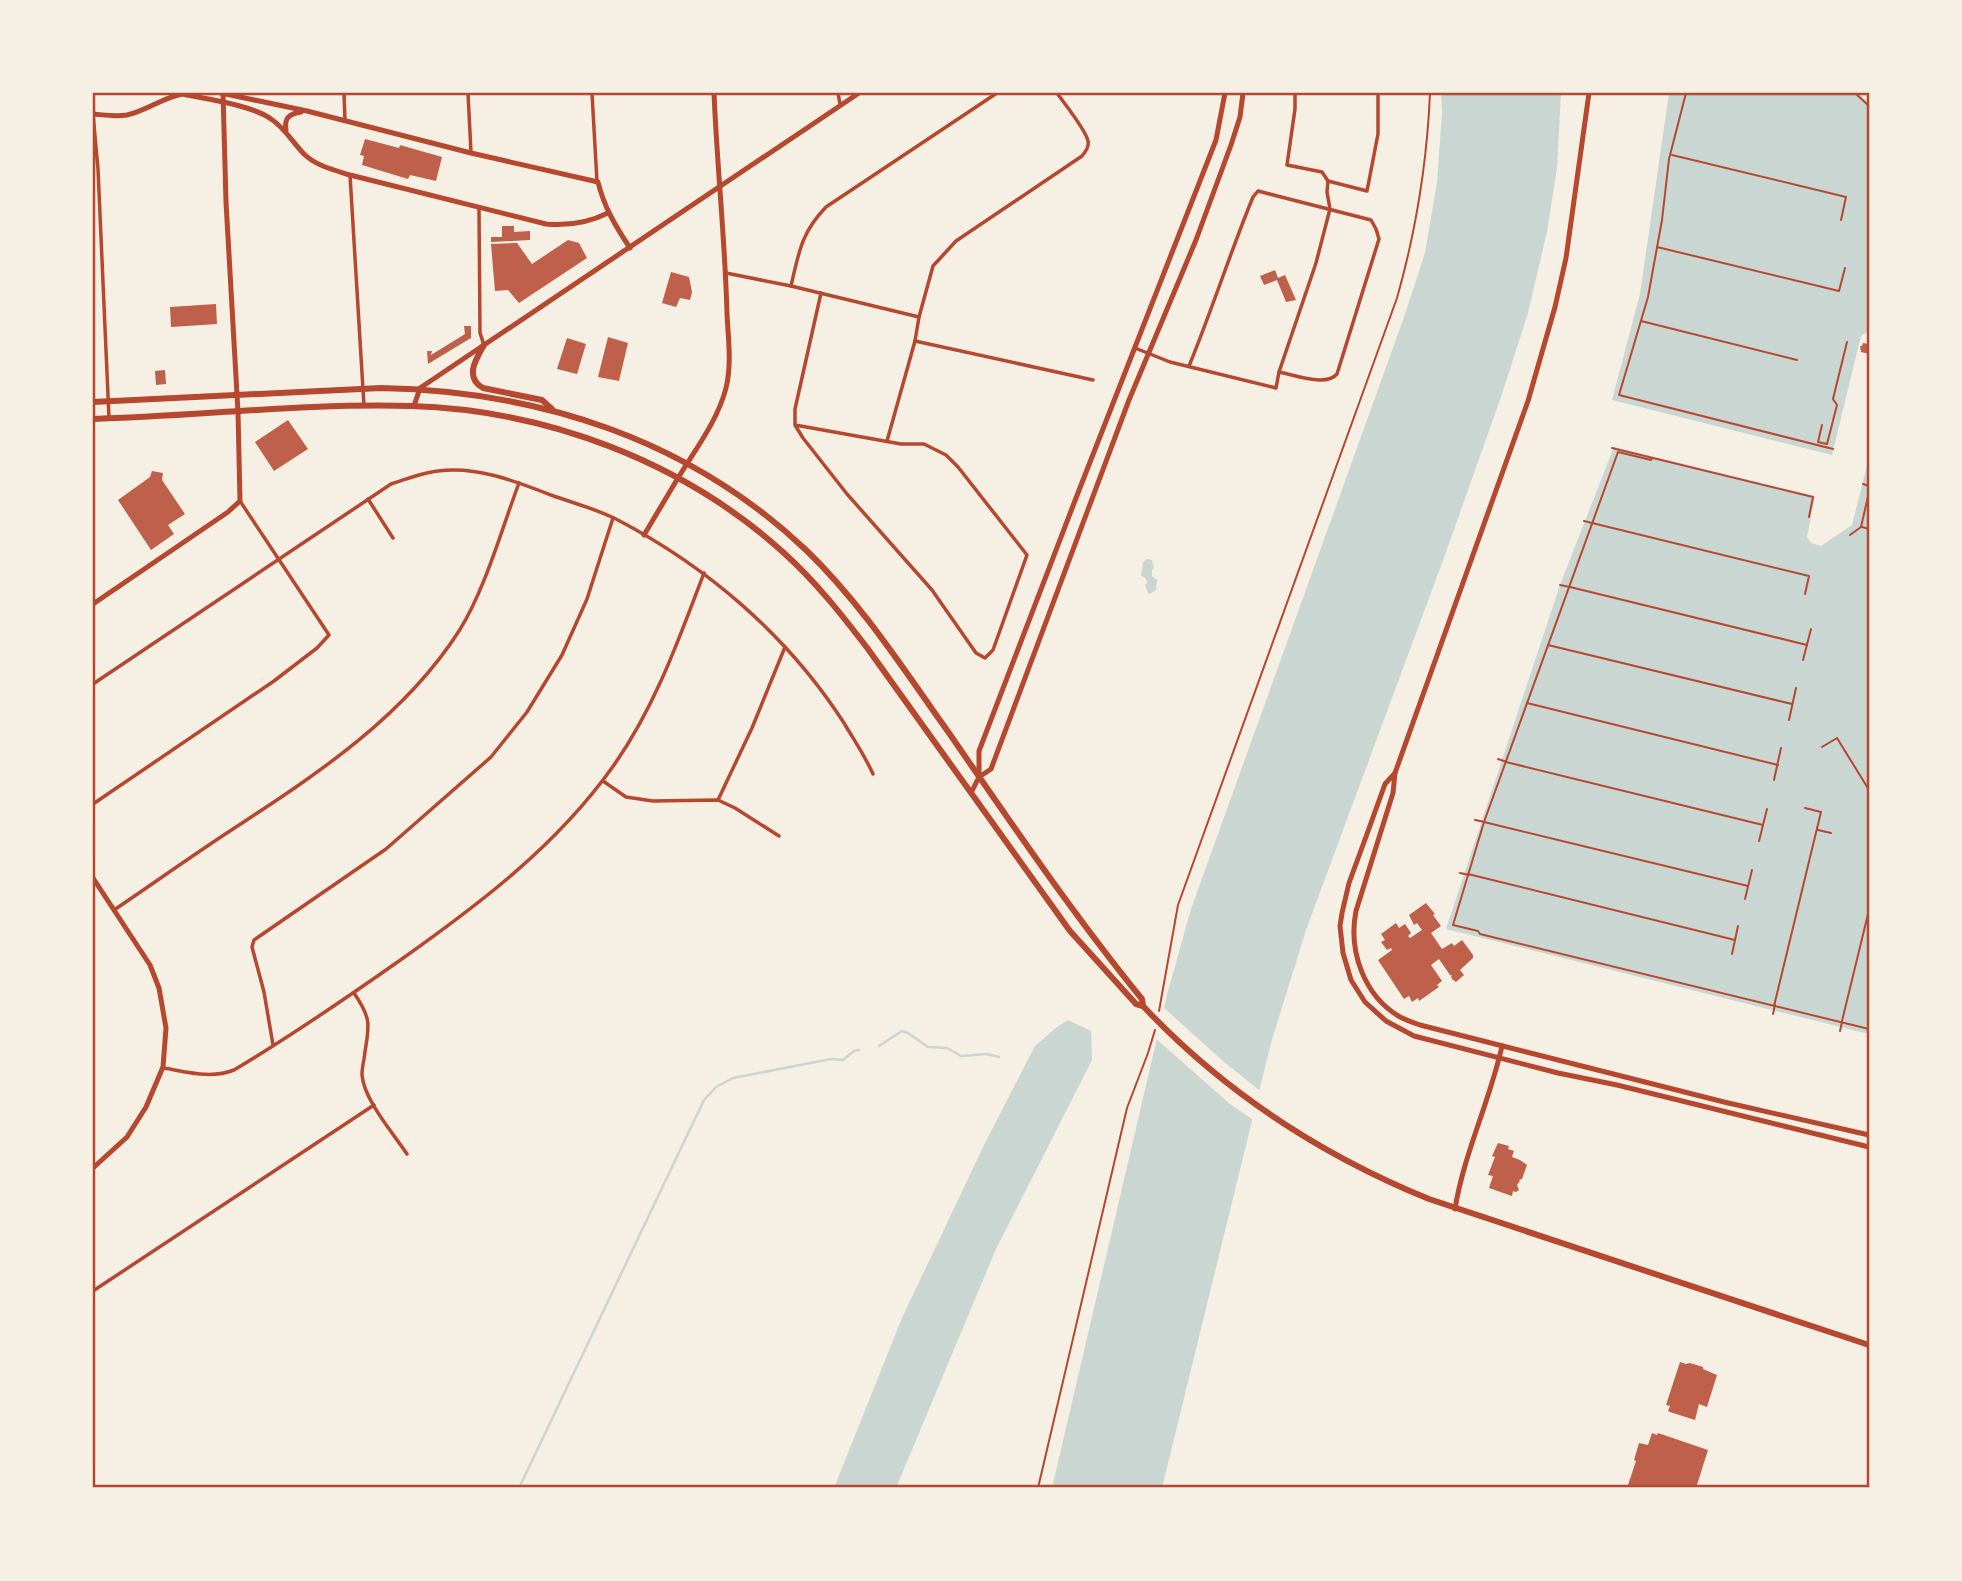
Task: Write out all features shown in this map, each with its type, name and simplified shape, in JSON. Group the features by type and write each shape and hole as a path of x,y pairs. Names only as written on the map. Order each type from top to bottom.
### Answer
{"highway":[{"path":"484,345 472,369 477,384 483,388 542,400 553,410"},
{"path":"93,402 420,388 500,398 553,410 615,430 687,463 770,519 806,550 843,588 881,636 979,777 1142,999 1144,1007"},
{"path":"93,419 414,406 490,414 566,431 609,446 678,478 757,530 837,609 1070,931 1136,1004 1144,1007 1218,1076 1271,1115 1353,1165 1455,1209 1869,1345"},
{"path":"609,446 615,430"}],"main road":[{"path":"155,103 162,93"},
{"path":"93,604 228,512 240,501 222,93 307,111 597,182 608,213 630,248"},
{"path":"645,535 714,416 726,387 729,366 726,273 714,93"},
{"path":"414,406 420,388 859,93"},
{"path":"971,793 979,777 979,751 1216,139 1225,93"},
{"path":"979,777 991,769 1129,401 1196,240 1240,117 1243,93"},
{"path":"1589,93 1566,258 1555,307 1528,401 1395,773 1394,793 1353,923 1353,938 1360,967 1382,1003 1401,1018 1420,1025 1724,1102 1869,1135"},
{"path":"93,114 128,115 181,94 265,115 276,122 307,157 325,167 350,175 546,224 575,224 608,213"},
{"path":"289,136 285,125 288,117 307,111"},
{"path":"1395,773 1385,784 1349,883 1342,913 1340,939 1345,967 1357,992 1375,1012 1400,1030 1414,1036 1869,1147"},
{"path":"93,878 145,956 159,988 166,1028 163,1068 146,1108 127,1137 93,1168"},
{"path":"1455,1209 1459,1185 1485,1109 1502,1046"}],"street":[{"path":"344,93 345,121"},
{"path":"468,93 471,153"},
{"path":"593,93 597,182"},
{"path":"838,93 840,106"},
{"path":"791,286 805,234 826,207 997,93"},
{"path":"887,441 933,266 956,241 1085,152 1088,144 1086,135 1057,93"},
{"path":"1135,348 1189,366 1276,388 1330,209 1328,181 1322,172 1287,165 1295,93"},
{"path":"1328,181 1367,191 1378,134 1378,93"},
{"path":"93,114 98,169 109,418"},
{"path":"350,175 364,406"},
{"path":"1189,366 1254,194 1258,191 1371,220 1379,239 1337,374 1332,380 1324,381 1279,372"},
{"path":"479,208 480,333 484,345"},
{"path":"726,273 919,317"},
{"path":"795,425 901,444 923,444 946,455 958,467 1027,555 993,650 985,658 976,653 932,590 847,494 795,425 795,410 821,293"},
{"path":"915,341 1093,380"},
{"path":"93,684 391,484 439,471 476,471 519,483 613,518 704,573 744,606 806,670 836,711 873,774"},
{"path":"114,910 306,781 344,753 399,705 433,668 461,628 481,586 519,483"},
{"path":"368,499 393,538"},
{"path":"93,804 274,681 317,648 329,635 240,501"},
{"path":"273,1045 264,992 252,947 254,940 386,849 491,757 527,712 562,655 587,599 613,518"},
{"path":"163,1068 207,1075 222,1075 234,1070 354,993 463,916 553,838 603,781 640,725 663,678 704,573"},
{"path":"718,800 752,728 785,647"},
{"path":"603,781 626,797 653,801 718,800 779,836"},
{"path":"354,993 369,1020 362,1074 365,1088 407,1154"},
{"path":"93,1291 374,1105"}],"path":[{"path":"1158,1017 1175,916 1392,314 1408,260 1427,147 1430,93"},
{"path":"1686,93 1670,155 1648,297 1619,395 1833,449"},
{"path":"1856,93 1869,106"},
{"path":"1670,155 1846,197 1841,220"},
{"path":"1657,247 1839,291 1845,268"},
{"path":"1641,321 1797,360"},
{"path":"1822,425 1818,442 1827,444 1837,405 1834,398 1847,342"},
{"path":"1834,398 1841,411"},
{"path":"1612,448 1813,497 1809,517"},
{"path":"1652,457 1651,460 1618,452 1484,822 1453,925 1478,931 1480,934 1869,1029"},
{"path":"1863,484 1869,485"},
{"path":"1850,535 1861,527 1869,492"},
{"path":"1863,517 1869,519"},
{"path":"1584,521 1809,576 1805,594"},
{"path":"1861,527 1869,529"},
{"path":"1560,585 1807,645"},
{"path":"1569,587 1580,590"},
{"path":"1803,660 1811,629"},
{"path":"1540,643 1556,647"},
{"path":"1548,645 1792,704"},
{"path":"1788,720 1796,688"},
{"path":"1519,702 1535,705"},
{"path":"1527,703 1777,765"},
{"path":"1822,747 1838,737 1869,790"},
{"path":"1774,780 1781,748"},
{"path":"1498,759 1514,764"},
{"path":"1506,762 1763,825"},
{"path":"1774,1006 1821,812 1805,808"},
{"path":"1759,841 1767,809"},
{"path":"1475,820 1748,886"},
{"path":"1484,822 1492,823"},
{"path":"1817,830 1831,833"},
{"path":"1745,899 1752,870"},
{"path":"1460,873 1476,876"},
{"path":"1468,874 1735,940"},
{"path":"1840,1031 1869,910"},
{"path":"1732,954 1738,926"},
{"path":"1773,1014 1776,999"},
{"path":"1842,1022 1844,1015"},
{"path":"1038,1488 1127,1108 1155,1028"}],"shaded area":[{"path":"1441,93 1561,93 1557,168 1547,232 1528,313 1445,555 1306,930 1271,1043 1162,1488 1052,1488 1168,991 1191,909 1425,253 1437,182"},
{"path":"1669,93 1858,93 1869,103 1869,333 1861,336 1832,455 1612,400 1640,294"},
{"path":"1614,447 1815,496 1807,537 1811,543 1821,546 1852,525 1869,458 1869,1034 1446,929 1560,585"},
{"path":"1152,560 1152,576 1157,580 1156,590 1150,594 1145,585 1146,579 1141,575 1143,562"},
{"path":"1068,1020 1091,1031 1092,1060 996,1249 896,1488 834,1488 902,1318 985,1143 1035,1046"}],"pier":[{"path":"1161,1005 1263,1093 1256,1122 1230,1104 1154,1037"}],"building":[{"path":"365,139 399,148 400,145 442,157 436,181 410,175 408,179 362,165 364,156 360,155"},
{"path":"502,226 514,226 514,232 530,231 530,240 491,242 491,237 502,237"},
{"path":"568,240 579,243 587,258 519,303 508,290 495,291 491,244 517,243 532,264"},
{"path":"1275,270 1278,278 1285,275 1296,300 1286,302 1277,280 1264,285 1260,276"},
{"path":"671,272 689,277 692,292 690,300 680,298 676,307 662,303"},
{"path":"216,304 217,324 171,327 170,307"},
{"path":"464,326 471,326 471,338 428,364 427,351 432,351 431,355 465,334"},
{"path":"608,337 628,343 619,381 598,377"},
{"path":"567,338 586,344 577,374 557,369"},
{"path":"1863,343 1869,344 1869,354 1861,352 1860,346"},
{"path":"165,370 166,384 156,385 155,371"},
{"path":"288,420 308,449 274,471 255,442"},
{"path":"152,471 163,473 162,480 185,514 168,525 174,534 151,550 118,500 150,477"},
{"path":"1426,903 1441,926 1431,933 1442,949 1452,943 1454,946 1462,940 1473,958 1460,970 1464,975 1456,982 1439,959 1431,965 1442,981 1437,985 1439,987 1419,1001 1418,998 1412,1002 1409,996 1404,999 1378,960 1392,950 1387,950 1381,942 1385,940 1381,934 1396,923 1399,928 1405,924 1411,933 1408,936 1410,938 1422,930 1417,923 1414,925 1409,915"},
{"path":"1498,1143 1509,1146 1508,1149 1514,1151 1512,1157 1527,1165 1517,1185 1519,1190 1513,1191 1512,1196 1489,1188 1493,1176 1488,1175"},
{"path":"1680,1362 1703,1367 1717,1375 1707,1407 1699,1404 1695,1420 1668,1411 1670,1406 1666,1405"},
{"path":"1652,1433 1708,1450 1696,1488 1639,1488 1628,1485 1639,1443 1648,1445"}],"waterway":[{"path":"879,1046 902,1031 928,1047 947,1048 961,1056 987,1054 999,1057"},
{"path":"519,1488 704,1100 716,1087 733,1078 831,1059 843,1060 859,1050"}]}
